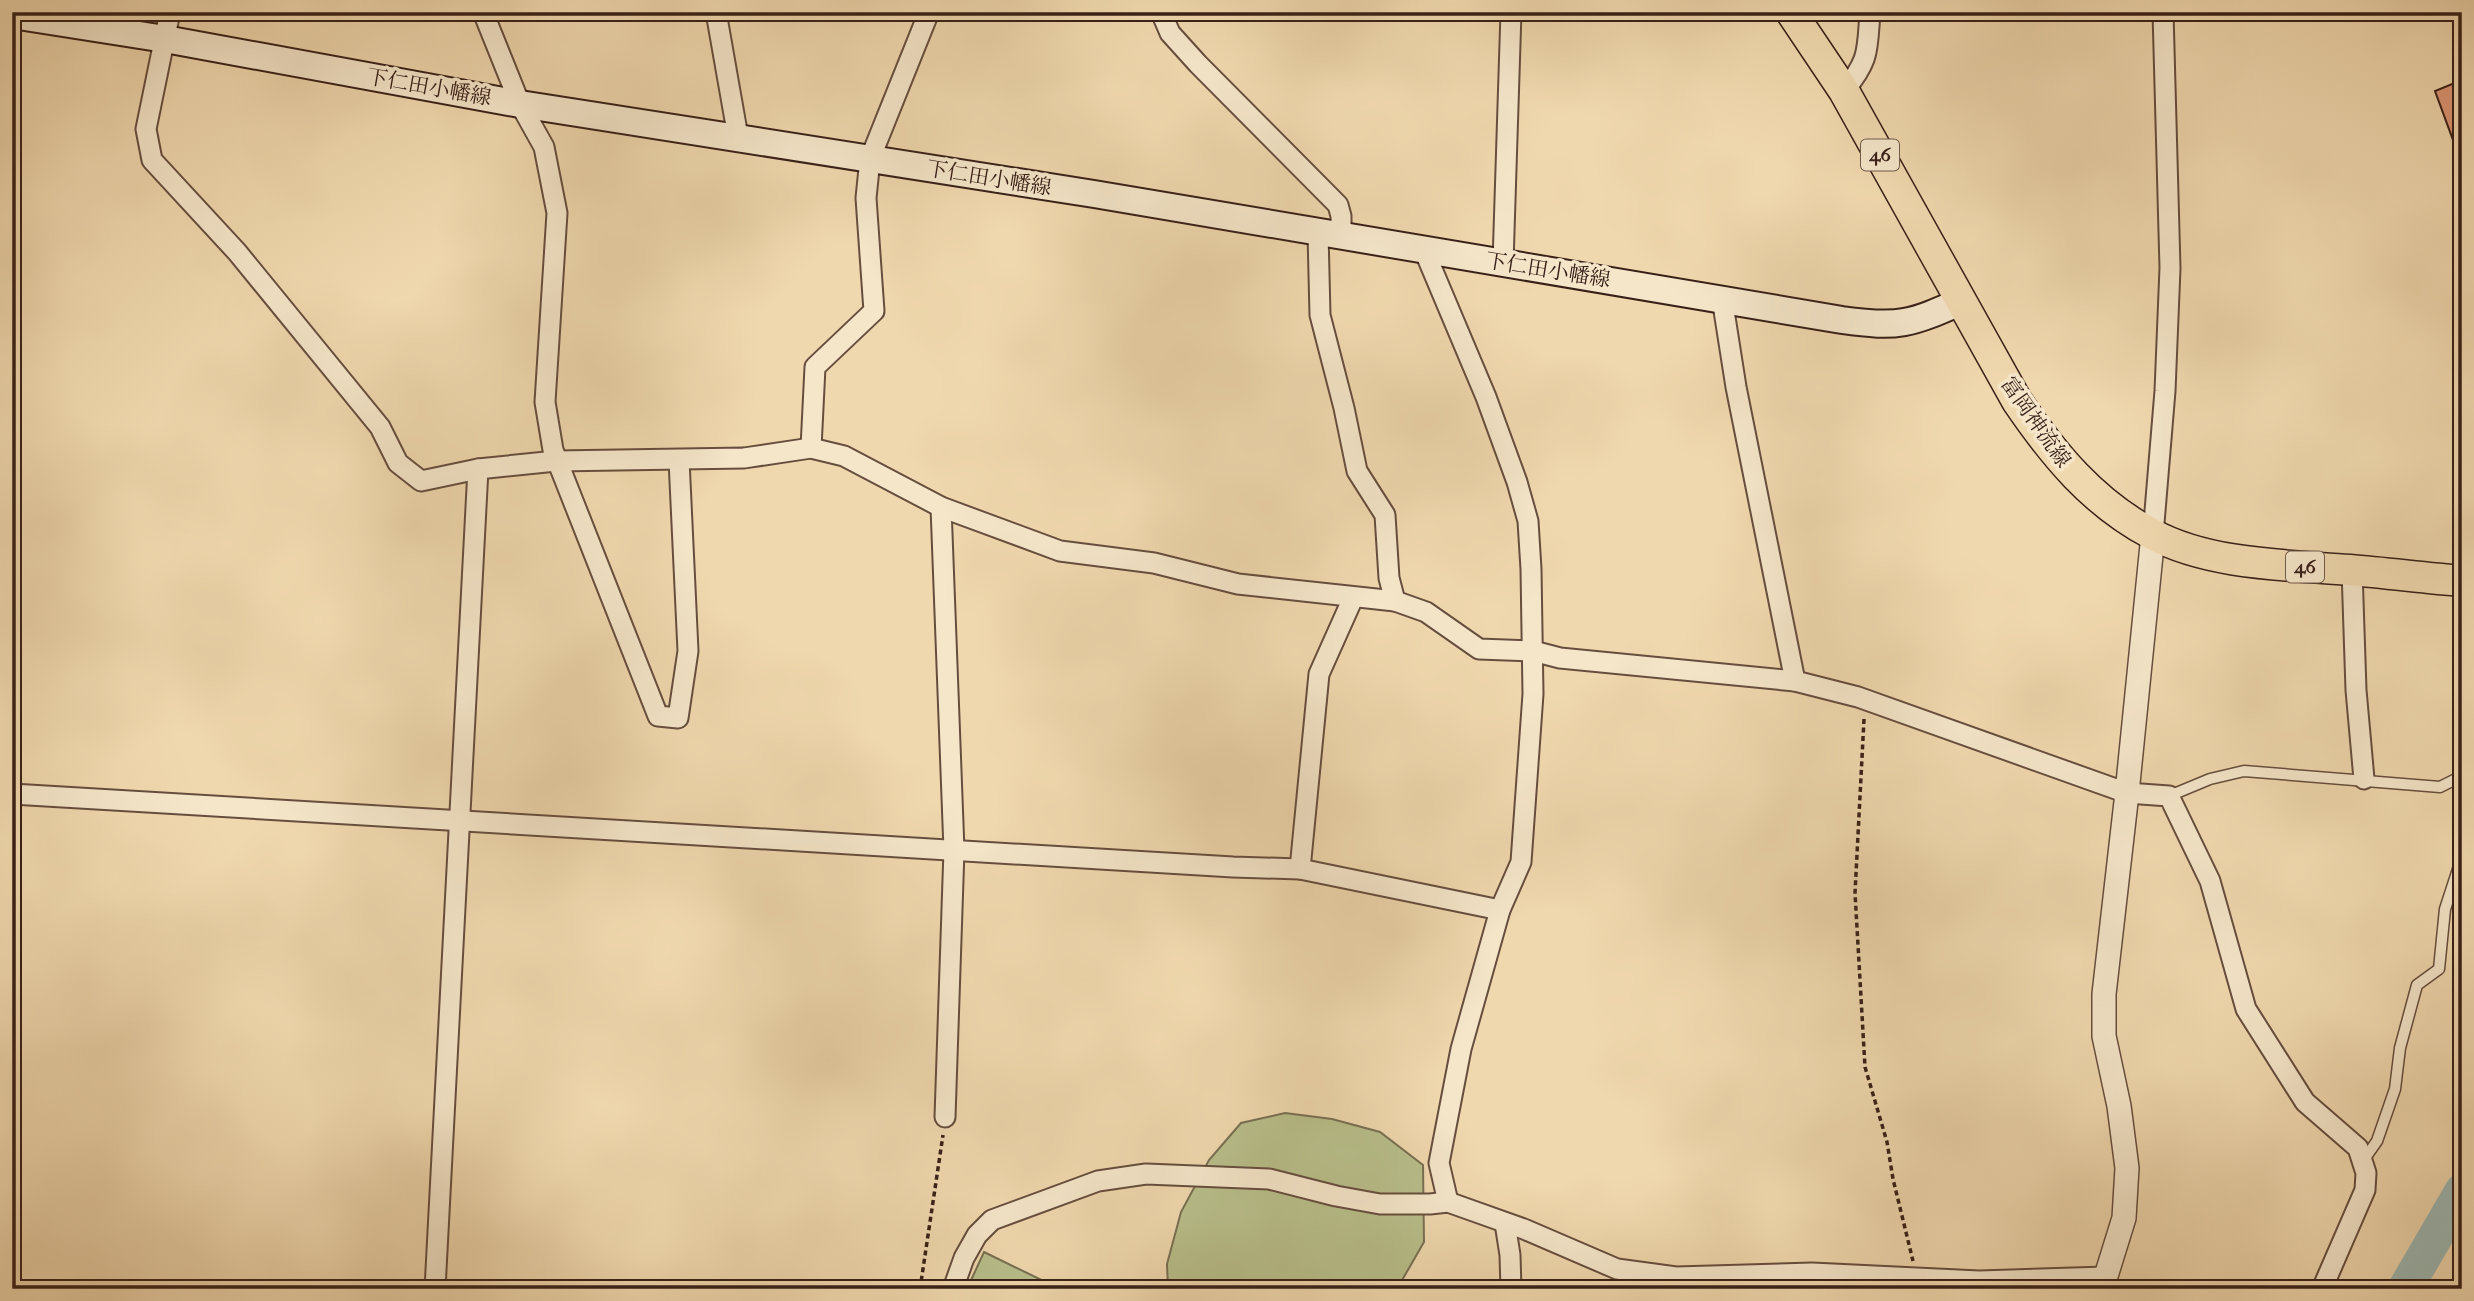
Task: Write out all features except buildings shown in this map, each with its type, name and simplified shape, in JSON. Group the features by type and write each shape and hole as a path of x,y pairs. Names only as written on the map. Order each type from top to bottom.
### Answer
{"main road":[{"name":"富岡神流線","path":"1791,12 1844,90 2017,401 2077,480 2153,535 2184,547 2229,559 2462,581"},
{"name":"下仁田小幡線","path":"12,15 165,39 520,104 738,136 1879,325 1914,321 1962,301"}],"street":[{"path":"170,12 146,130 152,160 237,252 380,427 398,463 421,481 478,469 556,461 744,458 811,448 844,456 941,507 1060,551 1154,563 1238,584 1395,601 1426,612 1479,649 1533,651 1560,658 1795,681 1865,699 2127,793 2169,796 2210,881 2246,1009 2305,1102 2358,1148 2363,1161 2366,1173 2365,1190 2322,1289"},
{"path":"483,12 520,104 544,147 557,213 545,402 556,461 658,716 678,718 688,651 679,460"},
{"path":"716,12 738,136"},
{"path":"811,448 815,367 874,311 866,198 870,159 929,12"},
{"path":"1160,12 1170,33 1198,65 1338,205 1341,216 1330,235 1320,315 1357,471 1385,515 1389,578 1395,601"},
{"path":"1503,263 1511,12"},
{"path":"1844,90 1861,71 1867,57 1870,12"},
{"path":"953,1289 964,1258 977,1235 992,1220 1098,1181 1146,1174 1269,1178 1336,1196 1380,1204 1448,1202 1617,1269 1676,1277 1812,1273 1979,1281 2104,1283 2124,1218 2127,1168 2119,1106 2104,1036 2104,994 2127,793 2165,391 2170,268 2162,12"},
{"path":"1424,250 1486,397 1528,520 1533,651 1533,694 1521,862 1500,910 1461,1049 1439,1163 1448,1202"},
{"path":"1722,298 1736,387 1795,681"},
{"path":"435,1289 478,469"},
{"path":"941,507 954,850 945,1117"},
{"path":"2353,570 2356,690 2364,779"},
{"path":"1300,869 1319,674 1353,598"},
{"path":"12,794 1300,869 1500,910"},
{"path":"1505,1223 1511,1289"}],"lane":[{"path":"2169,796 2210,779 2244,771 2440,787 2462,776"},
{"path":"2363,1161 2377,1141 2395,1089 2400,1048 2417,985 2439,968 2445,909 2462,858"}],"path":[{"path":"1865,699 1854,893 1866,1067 1887,1142 1916,1276"},
{"path":"920,1289 945,1117"}],"green space":[{"path":"1285,1113 1332,1119 1380,1132 1423,1165 1424,1242 1397,1289 1168,1289 1167,1264 1181,1212 1209,1160 1241,1123"},
{"path":"984,1252 1060,1289 967,1289"}],"waterway":[{"path":"2405,1289 2462,1191"}]}
